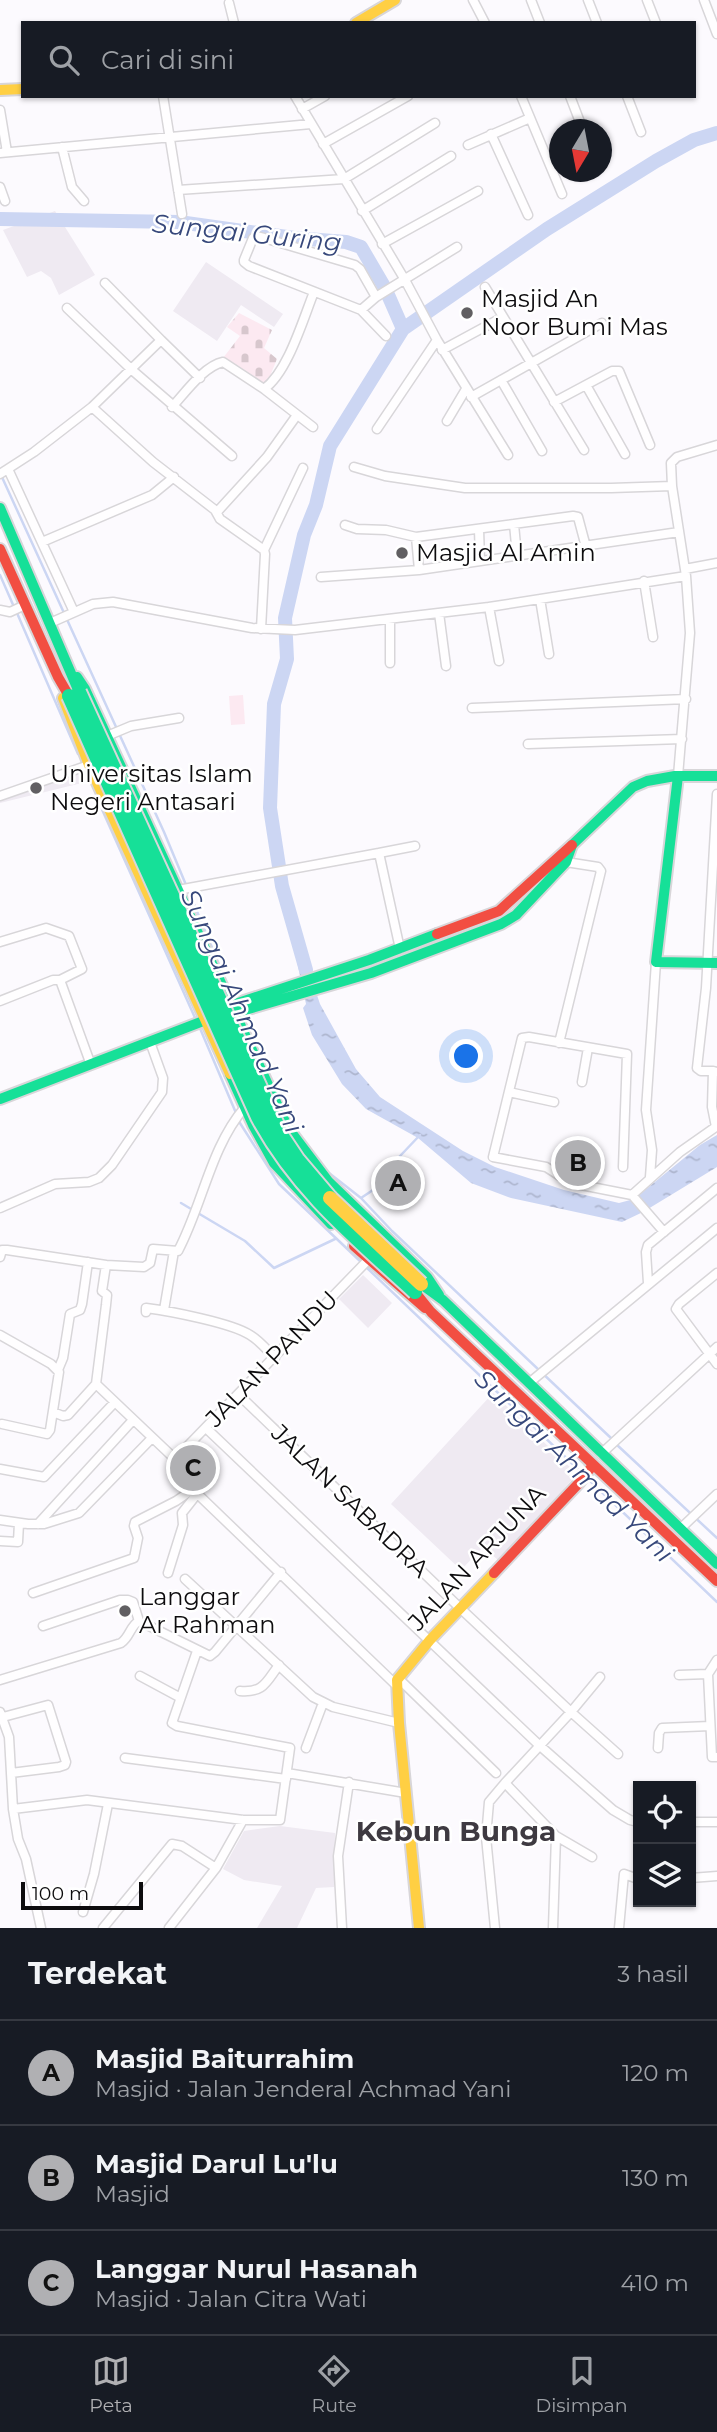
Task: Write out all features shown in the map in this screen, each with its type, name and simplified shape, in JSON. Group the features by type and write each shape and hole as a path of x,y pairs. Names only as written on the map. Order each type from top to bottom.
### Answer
{"main road":[{"path":"359,21 394,0"},
{"path":"0,90 21,89"},
{"path":"0,508 55,621 72,672 74,694 246,1091 273,1144 313,1196 418,1288 443,1300"},
{"path":"0,549 19,608 58,677 74,694"},
{"path":"72,672 85,689 181,889 209,957 239,1008 259,1066 288,1128 312,1162 427,1277 492,1357 553,1417 594,1464 717,1581"},
{"path":"58,677 88,766 181,969 196,1024 231,1075"},
{"path":"316,984 374,972 501,924 516,915 572,845 633,787 647,781 678,776 717,776"},
{"path":"678,776 656,962 711,963"},
{"path":"0,1099 239,1008 316,984 499,911 563,858"},
{"path":"181,969 197,982 204,981 208,978 209,957"},
{"path":"259,1066 239,1045 231,1044 226,1054 240,1113 288,1180 365,1263 492,1357 532,1381 553,1417"},
{"path":"418,1288 431,1312"},
{"path":"594,1464 683,1526 715,1556"},
{"name":"JALAN ARJUNA","path":"397,1681 430,1640 594,1464"},
{"path":"397,1681 398,1723 419,1928"}],"street":[{"path":"473,0 484,21"},
{"path":"531,0 539,21"},
{"path":"588,0 596,21"},
{"path":"647,0 655,21"},
{"path":"704,0 717,34"},
{"path":"229,3 234,21"},
{"path":"163,98 181,214"},
{"path":"296,98 405,280 442,350 508,455"},
{"path":"302,109 321,98"},
{"path":"323,144 404,98"},
{"path":"522,98 562,194"},
{"path":"571,98 579,119"},
{"path":"628,98 641,132"},
{"path":"0,110 3,152 171,139 311,124"},
{"path":"468,145 530,118"},
{"path":"178,190 344,179 435,123"},
{"path":"491,134 528,215"},
{"path":"62,147 72,187 84,201"},
{"path":"362,211 451,156"},
{"path":"0,187 5,201"},
{"path":"382,244 478,191"},
{"path":"376,297 355,265 264,238 253,238 244,260 245,264 361,310 386,336"},
{"path":"361,310 376,297 457,247"},
{"path":"105,283 200,378"},
{"path":"485,287 584,450"},
{"path":"264,389 286,358 303,327 314,292"},
{"path":"67,308 172,407 232,456"},
{"path":"442,350 503,317"},
{"path":"447,421 468,393 501,380 602,323"},
{"path":"72,613 42,542 4,471 92,407 161,340"},
{"path":"377,429 437,340"},
{"path":"172,407 200,378 223,362 264,389 313,427"},
{"path":"554,402 612,371 619,371 650,445"},
{"path":"501,380 542,451"},
{"path":"586,385 625,454"},
{"path":"92,407 217,512 220,519 264,550"},
{"path":"217,512 267,457 297,415"},
{"path":"678,776 690,633 671,463 717,445"},
{"path":"354,467 384,476 465,488 672,486"},
{"path":"261,629 264,550 303,468"},
{"path":"42,542 152,495 174,477"},
{"path":"345,525 416,537 578,517 586,547"},
{"path":"514,524 517,556"},
{"path":"479,529 480,561"},
{"path":"321,577 419,570 679,532"},
{"path":"416,537 419,570"},
{"path":"55,621 101,602 113,602 261,629 295,630 540,599 644,581 717,563"},
{"path":"644,581 653,637"},
{"path":"540,599 549,654"},
{"path":"489,607 499,660"},
{"path":"0,610 19,608"},
{"path":"439,613 446,666"},
{"path":"390,619 390,663"},
{"path":"471,708 686,699"},
{"path":"107,736 131,726 179,718"},
{"path":"528,744 682,739"},
{"path":"0,796 88,766"},
{"path":"634,1196 650,1177 717,1126 712,1107 715,1072 697,1068 711,963 717,794"},
{"path":"181,889 415,846"},
{"path":"379,853 400,949"},
{"path":"559,1043 601,872 598,867 563,858"},
{"path":"0,942 46,928 69,936 82,969 0,1002"},
{"path":"650,1177 652,1150 646,1110 656,962"},
{"path":"60,980 91,1065"},
{"path":"623,1167 627,1055 529,1037 522,1038 493,1150 494,1158 546,1167 567,1182 634,1196 664,1232"},
{"path":"0,1208 55,1184 89,1182 105,1173 162,1092 163,1077 150,1042"},
{"path":"582,1082 588,1048"},
{"path":"509,1092 554,1102"},
{"path":"0,1257 2,1250 7,1250 106,1265 144,1267 150,1263 153,1248 174,1251 180,1249 213,1162 240,1113"},
{"path":"648,1283 647,1249 717,1188"},
{"path":"532,1381 717,1228"},
{"path":"164,1310 174,1251"},
{"path":"2,1424 47,1434 70,1314 80,1310 88,1262"},
{"name":"JALAN PANDU","path":"175,1459 365,1263"},
{"path":"53,1412 67,1416 96,1384 107,1295 102,1291 106,1265"},
{"path":"717,1273 676,1309 717,1364"},
{"path":"146,1312 146,1308 164,1310 248,1333 275,1358"},
{"path":"0,1335 59,1371"},
{"path":"594,1464 616,1440 717,1347"},
{"path":"96,1384 175,1459 182,1479 195,1492 496,1773"},
{"name":"JALAN SABADRA","path":"239,1395 460,1608 618,1754"},
{"path":"0,1469 44,1477 115,1402"},
{"path":"38,1524 133,1420"},
{"path":"207,1429 539,1745 613,1810 633,1821"},
{"path":"0,1520 38,1524 79,1513 152,1438"},
{"path":"168,1573 183,1525 182,1513 195,1492"},
{"path":"33,1593 134,1558 138,1538 135,1522 195,1492"},
{"path":"683,1526 717,1494"},
{"path":"0,1541 18,1542 19,1523"},
{"path":"43,1626 120,1600 128,1600 133,1602 139,1621 205,1655 212,1655 281,1572"},
{"path":"185,1579 313,1698 398,1723"},
{"path":"0,1680 121,1643 139,1621"},
{"path":"13,1808 80,1800 243,1820 280,1820 290,1748 173,1724 171,1719 197,1651"},
{"path":"717,1660 708,1674 712,1757 717,1757"},
{"path":"240,1691 256,1692 261,1689 279,1665"},
{"path":"679,1675 708,1674"},
{"path":"140,1676 179,1697"},
{"path":"495,1928 486,1819 491,1800 600,1678"},
{"path":"306,1748 323,1703"},
{"path":"10,1773 58,1767 66,1762 48,1705 1,1714 18,1839 26,1858 41,1928"},
{"path":"659,1748 662,1728 710,1726"},
{"path":"125,1758 349,1782 406,1793"},
{"path":"342,1928 338,1856 349,1782"},
{"path":"505,1783 556,1836 592,1857"},
{"path":"83,1912 94,1874 108,1804"},
{"path":"169,1928 216,1868 243,1820"},
{"path":"696,1822 717,1822"},
{"path":"552,1928 556,1836"},
{"path":"103,1928 172,1844 182,1846 216,1868"},
{"path":"620,1928 624,1874 633,1877"},
{"path":"696,1878 717,1876"}],"shaded area":[{"path":"55,211 95,275 59,295 51,278 41,271 27,277 3,230"},
{"path":"206,262 283,314 274,327 241,305 217,341 173,311"},
{"name":"Universitas Islam Negeri Antasari","path":"74,765 82,783 0,803 0,793"},
{"path":"363,1275 392,1303 368,1328 339,1299"},
{"path":"493,1393 577,1474 498,1560 483,1547 461,1570 391,1504"},
{"path":"280,1826 335,1833 334,1887 316,1888 297,1928 257,1928 282,1886 244,1880 223,1869 244,1831"}],"green space":[{"path":"239,313 272,330 264,348 277,359 266,386 223,358 240,336 227,327"},
{"path":"243,695 245,724 231,725 229,696"}],"water":[{"path":"303,953 320,1004 356,1069 380,1097 463,1151 495,1167 564,1190 619,1203 634,1199 700,1145 717,1135 717,1167 622,1222 511,1198 471,1183 418,1138 366,1109 342,1084 312,1035 303,1008 306,1004 296,957"}],"waterway":[{"name":"Sungai Guring","path":"306,970 282,886 270,808 274,704 287,659 285,618 304,535 316,505 330,446 403,329 547,229 656,161 694,140 717,133"},
{"name":"Sungai Guring","path":"0,219 179,222 294,238 346,242 361,247 385,288 403,329"},
{"name":"Sungai Ahmad Yani","path":"1,475 164,832 223,974"},
{"name":"Sungai Ahmad Yani","path":"0,575 14,607"},
{"name":"Sungai Ahmad Yani","path":"17,613 78,754"},
{"name":"Sungai Ahmad Yani","path":"96,796 196,1020"},
{"name":"Sungai Ahmad Yani","path":"199,1026 236,1113"},
{"name":"Sungai Ahmad Yani","path":"238,1120 279,1184 361,1262"},
{"path":"361,1198 376,1188 382,1175 420,1135"},
{"name":"Sungai Ahmad Yani","path":"329,1173 361,1198 392,1231 612,1439"},
{"path":"181,1203 245,1241 274,1268 335,1239"},
{"name":"Sungai Ahmad Yani","path":"366,1267 581,1472"},
{"name":"Sungai Ahmad Yani","path":"616,1444 717,1538"},
{"name":"Sungai Ahmad Yani","path":"586,1477 717,1602"}],"traffic: fast":[{"path":"0,508 79,692"},
{"path":"77,677 85,689 288,1128 328,1181 427,1277 439,1295"},
{"path":"79,692 283,1138 330,1198"},
{"path":"69,696 258,1117 273,1143 309,1190 349,1232 415,1292"},
{"path":"232,1010 238,1012 371,973 501,924 516,915 566,862 572,845 633,787 647,781 675,776 717,776"},
{"path":"678,776 656,962 717,963"},
{"path":"0,1099 232,1010 235,1004 369,960 437,934"},
{"path":"230,1074 274,1163 331,1224"},
{"path":"421,1284 443,1300 717,1564"}],"traffic: slow":[{"path":"359,21 395,0"},
{"path":"0,90 21,89"},
{"path":"63,698 89,765 230,1074"},
{"path":"330,1198 421,1284"},
{"path":"419,1928 397,1680 430,1640 494,1573"}],"traffic: jam":[{"path":"0,549 69,696"},
{"path":"437,934 499,911 572,845"},
{"path":"354,1246 425,1308"},
{"path":"415,1292 431,1312 717,1581"},
{"path":"494,1573 593,1465"}],"place":[{"name":"Masjid An Noor Bumi Mas","path":"467,313"},
{"name":"Masjid Al Amin","path":"402,553"},
{"name":"Universitas Islam Negeri Antasari","path":"36,788"},
{"name":"Masjid Darul Lu'lu","path":"578,1163"},
{"name":"Masjid Baiturrahim","path":"398,1183"},
{"name":"Langgar Nurul Hasanah","path":"193,1468"},
{"name":"Langgar Ar Rahman","path":"125,1611"}],"district":[{"name":"Kebun Bunga","path":"456,1831"}]}
